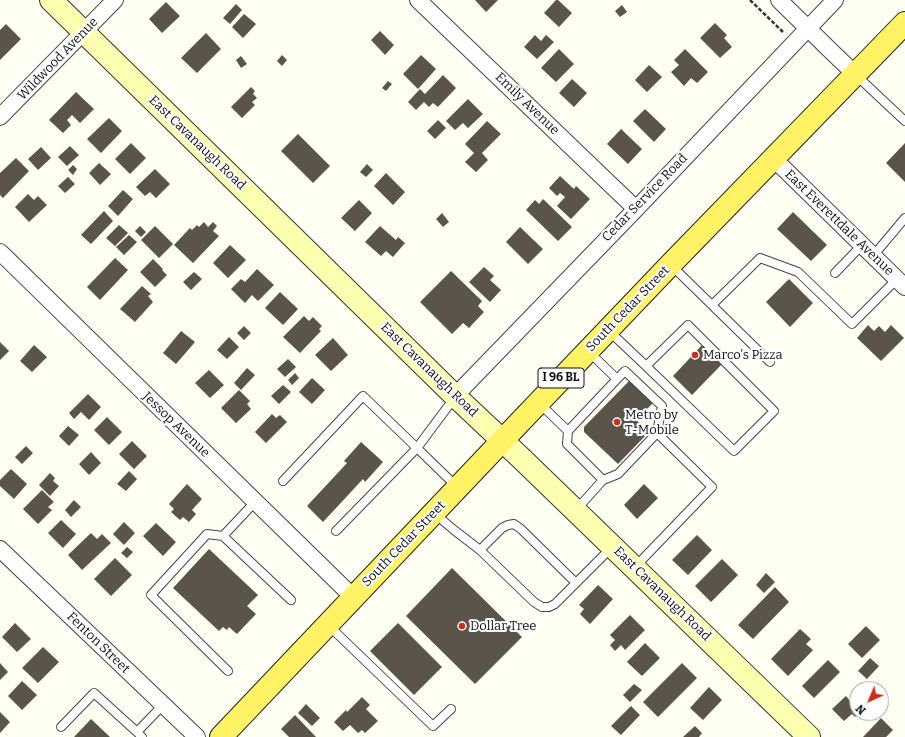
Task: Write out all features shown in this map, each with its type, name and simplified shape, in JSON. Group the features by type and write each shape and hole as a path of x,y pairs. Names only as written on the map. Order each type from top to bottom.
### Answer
{"main road":[{"name":"South Cedar Street","path":"228,735 327,624 772,158 905,22"}],"street":[{"name":"East Cavanaugh Road","path":"51,0 455,396 576,510 809,737"},
{"name":"Wildwood Avenue","path":"0,117 115,0"},
{"name":"Emily Avenue","path":"418,0 636,209"},
{"path":"779,0 855,74"},
{"name":"Cedar Service Road","path":"455,396 835,0"},
{"name":"East Everettdale Avenue","path":"772,158 901,283"},
{"name":"Jessop Avenue","path":"0,252 353,598"},
{"name":"Fenton Street","path":"0,549 197,737"}],"lane":[{"path":"855,74 905,120"},
{"path":"835,273 867,250 905,218"},
{"path":"712,306 760,258 798,272 852,324 901,283"},
{"path":"670,265 770,362"},
{"path":"608,330 734,451 774,411 688,325 646,366"},
{"path":"588,351 617,379"},
{"path":"576,510 603,480 618,474 657,433 662,406 626,371 568,431 567,444 603,480"},
{"path":"283,481 363,396 458,488"},
{"path":"336,531 417,448 455,396"},
{"path":"538,402 568,431"},
{"path":"635,568 712,487 657,433"},
{"path":"223,536 255,502"},
{"path":"434,512 480,550 534,602 542,607 549,607 556,604 612,546"},
{"path":"480,550 502,528 514,524 521,529 576,583"},
{"path":"228,671 150,595 207,534 223,536 291,600"},
{"path":"327,624 433,726 451,708"},
{"path":"61,727 94,693 139,735 163,705"}],"path":[{"path":"750,0 794,42"}],"building":[{"path":"475,0 498,0 486,12"},
{"path":"556,0 558,0 572,13 559,27 544,13"},
{"path":"166,2 180,16 162,33 149,19"},
{"path":"236,4 242,10 230,24 223,18"},
{"path":"622,5 627,12 620,17 615,11"},
{"path":"244,14 256,24 243,38 232,27"},
{"path":"715,23 727,35 724,38 732,47 720,58 700,38"},
{"path":"6,24 21,39 0,60 0,30"},
{"path":"380,31 394,45 385,55 371,40"},
{"path":"206,33 221,49 197,73 181,58"},
{"path":"535,35 541,41 546,35 554,42 537,59 524,47"},
{"path":"559,49 574,64 556,82 541,68"},
{"path":"685,49 708,72 697,83 691,78 684,86 671,72 679,65 674,60"},
{"path":"282,55 287,60 282,66 277,61"},
{"path":"421,55 436,69 418,89 403,74"},
{"path":"241,56 247,64 241,68 236,60"},
{"path":"649,65 662,77 647,92 635,80"},
{"path":"443,75 456,88 438,107 433,103 429,107 424,102 416,110 408,102 420,89 425,94"},
{"path":"572,79 587,93 574,107 559,93"},
{"path":"388,81 392,84 386,91 382,88"},
{"path":"251,87 255,91 253,94 257,98 252,102 255,105 242,118 231,107"},
{"path":"76,92 94,109 80,123 72,115 67,120 71,125 63,133 49,120"},
{"path":"468,99 483,114 468,128 463,123 455,130 446,121"},
{"path":"645,109 666,129 654,142 633,121"},
{"path":"109,118 122,131 101,153 87,139"},
{"path":"438,120 446,128 435,139 427,131"},
{"path":"487,121 501,134 482,153 488,160 476,172 465,162 474,153 465,144"},
{"path":"621,129 642,149 628,164 607,144"},
{"path":"298,134 330,166 313,183 281,151"},
{"path":"131,143 146,158 130,174 115,159"},
{"path":"905,143 905,182 886,163"},
{"path":"70,146 79,155 67,166 58,157"},
{"path":"41,147 51,158 38,170 28,159"},
{"path":"16,158 29,171 3,198 0,195 0,173"},
{"path":"99,163 111,174 100,185 89,173"},
{"path":"367,164 373,170 366,177 360,172"},
{"path":"73,165 77,169 73,175 68,170"},
{"path":"155,169 170,184 156,198 150,192 145,196 136,187"},
{"path":"386,173 405,192 393,205 374,186"},
{"path":"560,176 574,189 576,186 590,199 571,219 557,206 565,197 560,193 557,196 549,188"},
{"path":"68,177 75,184 65,193 58,186"},
{"path":"123,190 133,199 118,216 108,206"},
{"path":"28,194 34,200 38,196 47,205 29,222 15,207"},
{"path":"543,199 572,227 558,241 526,210 535,200 539,204"},
{"path":"359,200 372,213 355,231 341,218"},
{"path":"104,211 113,221 91,244 81,235"},
{"path":"793,212 827,245 811,261 777,229"},
{"path":"442,213 449,222 443,227 436,219"},
{"path":"204,222 208,227 213,222 217,226 213,231 219,236 193,263 174,245 190,228 192,230 197,225 199,227"},
{"path":"119,225 128,233 115,246 106,238"},
{"path":"140,226 146,232 141,237 135,231"},
{"path":"155,226 173,244 159,258 141,240"},
{"path":"380,226 396,240 398,237 405,243 393,257 386,251 381,256 365,242"},
{"path":"520,227 543,249 528,264 506,242"},
{"path":"129,235 137,242 124,255 116,247"},
{"path":"230,245 246,260 228,278 213,263"},
{"path":"115,258 128,270 100,300 87,287"},
{"path":"153,259 167,275 155,287 140,272"},
{"path":"484,267 494,276 490,280 501,290 490,302 469,282"},
{"path":"257,269 274,285 258,301 252,295 245,303 231,289 241,279 245,282"},
{"path":"451,271 482,301 478,306 484,312 469,328 463,323 452,334 420,302"},
{"path":"194,272 202,279 191,290 183,282"},
{"path":"789,279 813,303 790,327 766,302"},
{"path":"142,286 151,294 148,296 153,302 135,322 120,309"},
{"path":"280,292 298,309 283,325 265,308"},
{"path":"304,316 309,321 313,317 322,326 319,329 321,331 300,353 283,337"},
{"path":"868,325 874,331 879,326 885,332 891,325 904,338 881,361 857,338"},
{"path":"244,326 251,333 244,340 237,333"},
{"path":"181,331 195,342 176,364 163,353"},
{"path":"229,337 239,347 227,359 217,350"},
{"path":"333,338 348,355 331,371 315,355"},
{"path":"0,342 9,351 0,360"},
{"path":"704,343 724,362 692,395 673,376"},
{"path":"34,345 47,357 32,372 20,361"},
{"path":"288,359 296,367 285,377 277,369"},
{"path":"247,368 255,375 241,390 234,383"},
{"path":"209,370 224,385 210,398 195,383"},
{"path":"295,373 299,378 292,385 288,380"},
{"path":"312,378 325,390 312,404 299,392"},
{"path":"630,380 653,403 636,420 649,432 618,464 584,432 584,427"},
{"path":"283,385 291,392 279,404 271,396"},
{"path":"239,390 250,401 247,404 251,409 236,423 221,408"},
{"path":"88,394 101,407 89,420 81,412 74,419 69,413"},
{"path":"272,414 276,418 280,415 287,422 266,443 255,432"},
{"path":"107,417 122,432 109,445 94,430"},
{"path":"68,426 79,435 69,446 59,436"},
{"path":"132,441 147,456 134,469 119,454"},
{"path":"361,442 383,462 365,482 363,479 323,522 307,506 347,463 344,461"},
{"path":"26,446 33,453 22,464 15,457"},
{"path":"91,452 101,463 89,475 79,464"},
{"path":"11,469 27,484 14,499 0,486 0,480"},
{"path":"129,471 137,479 126,491 117,484"},
{"path":"50,473 55,478 53,481 59,486 50,496 39,485"},
{"path":"187,484 202,499 192,510 196,514 189,522 183,517 180,520 171,512 174,509 169,504"},
{"path":"644,484 658,498 637,519 624,505"},
{"path":"42,490 54,502 48,507 52,510 38,524 23,509"},
{"path":"74,500 81,507 71,517 65,510"},
{"path":"61,520 76,534 63,548 48,533"},
{"path":"124,522 135,533 124,545 113,534"},
{"path":"156,523 176,542 163,556 143,536"},
{"path":"91,533 97,539 102,534 111,543 82,570 68,555"},
{"path":"697,535 712,550 688,575 672,560"},
{"path":"127,547 133,552 127,558 121,553"},
{"path":"209,549 258,595 247,606 256,614 237,634 229,627 227,630 223,627 219,631 173,588"},
{"path":"115,558 132,575 111,596 94,579"},
{"path":"722,559 738,575 711,602 695,586"},
{"path":"452,568 522,637 475,684 406,616"},
{"path":"766,573 775,582 764,593 756,585"},
{"path":"598,585 613,599 590,624 580,614 584,609 579,605"},
{"path":"775,587 789,602 753,639 738,625"},
{"path":"630,615 645,630 625,650 621,645 615,651 610,645 615,640 610,635"},
{"path":"15,623 31,639 17,652 2,637"},
{"path":"398,623 442,667 414,695 370,651"},
{"path":"866,626 880,640 862,658 848,644"},
{"path":"800,629 811,639 806,644 813,650 788,676 771,659"},
{"path":"645,643 660,658 642,676 627,662"},
{"path":"43,647 59,662 38,683 22,668"},
{"path":"870,658 879,666 867,679 858,671"},
{"path":"828,660 840,672 814,698 802,686"},
{"path":"0,663 8,672 0,680"},
{"path":"682,663 697,678 658,717 643,702"},
{"path":"22,681 37,695 22,710 8,696"},
{"path":"634,684 642,690 630,702 623,695"},
{"path":"709,687 722,700 703,720 690,708"},
{"path":"846,696 849,700 849,717 844,721 832,709"},
{"path":"362,697 370,705 366,709 378,721 365,733 362,730 358,733 350,725 343,731 334,722"},
{"path":"306,704 320,718 312,726 298,713"},
{"path":"631,706 640,715 621,735 611,726"},
{"path":"0,712 10,722 0,733"},
{"path":"295,715 316,737 289,737 281,729"},
{"path":"91,719 110,737 74,737"},
{"path":"878,721 884,721 893,730 886,737 863,737"},
{"path":"695,726 702,733 699,737 683,737"}],"place":[{"name":"Marco's Pizza","path":"695,355"},
{"name":"Metro by T-Mobile","path":"617,422"},
{"name":"Dollar Tree","path":"462,626"}]}
